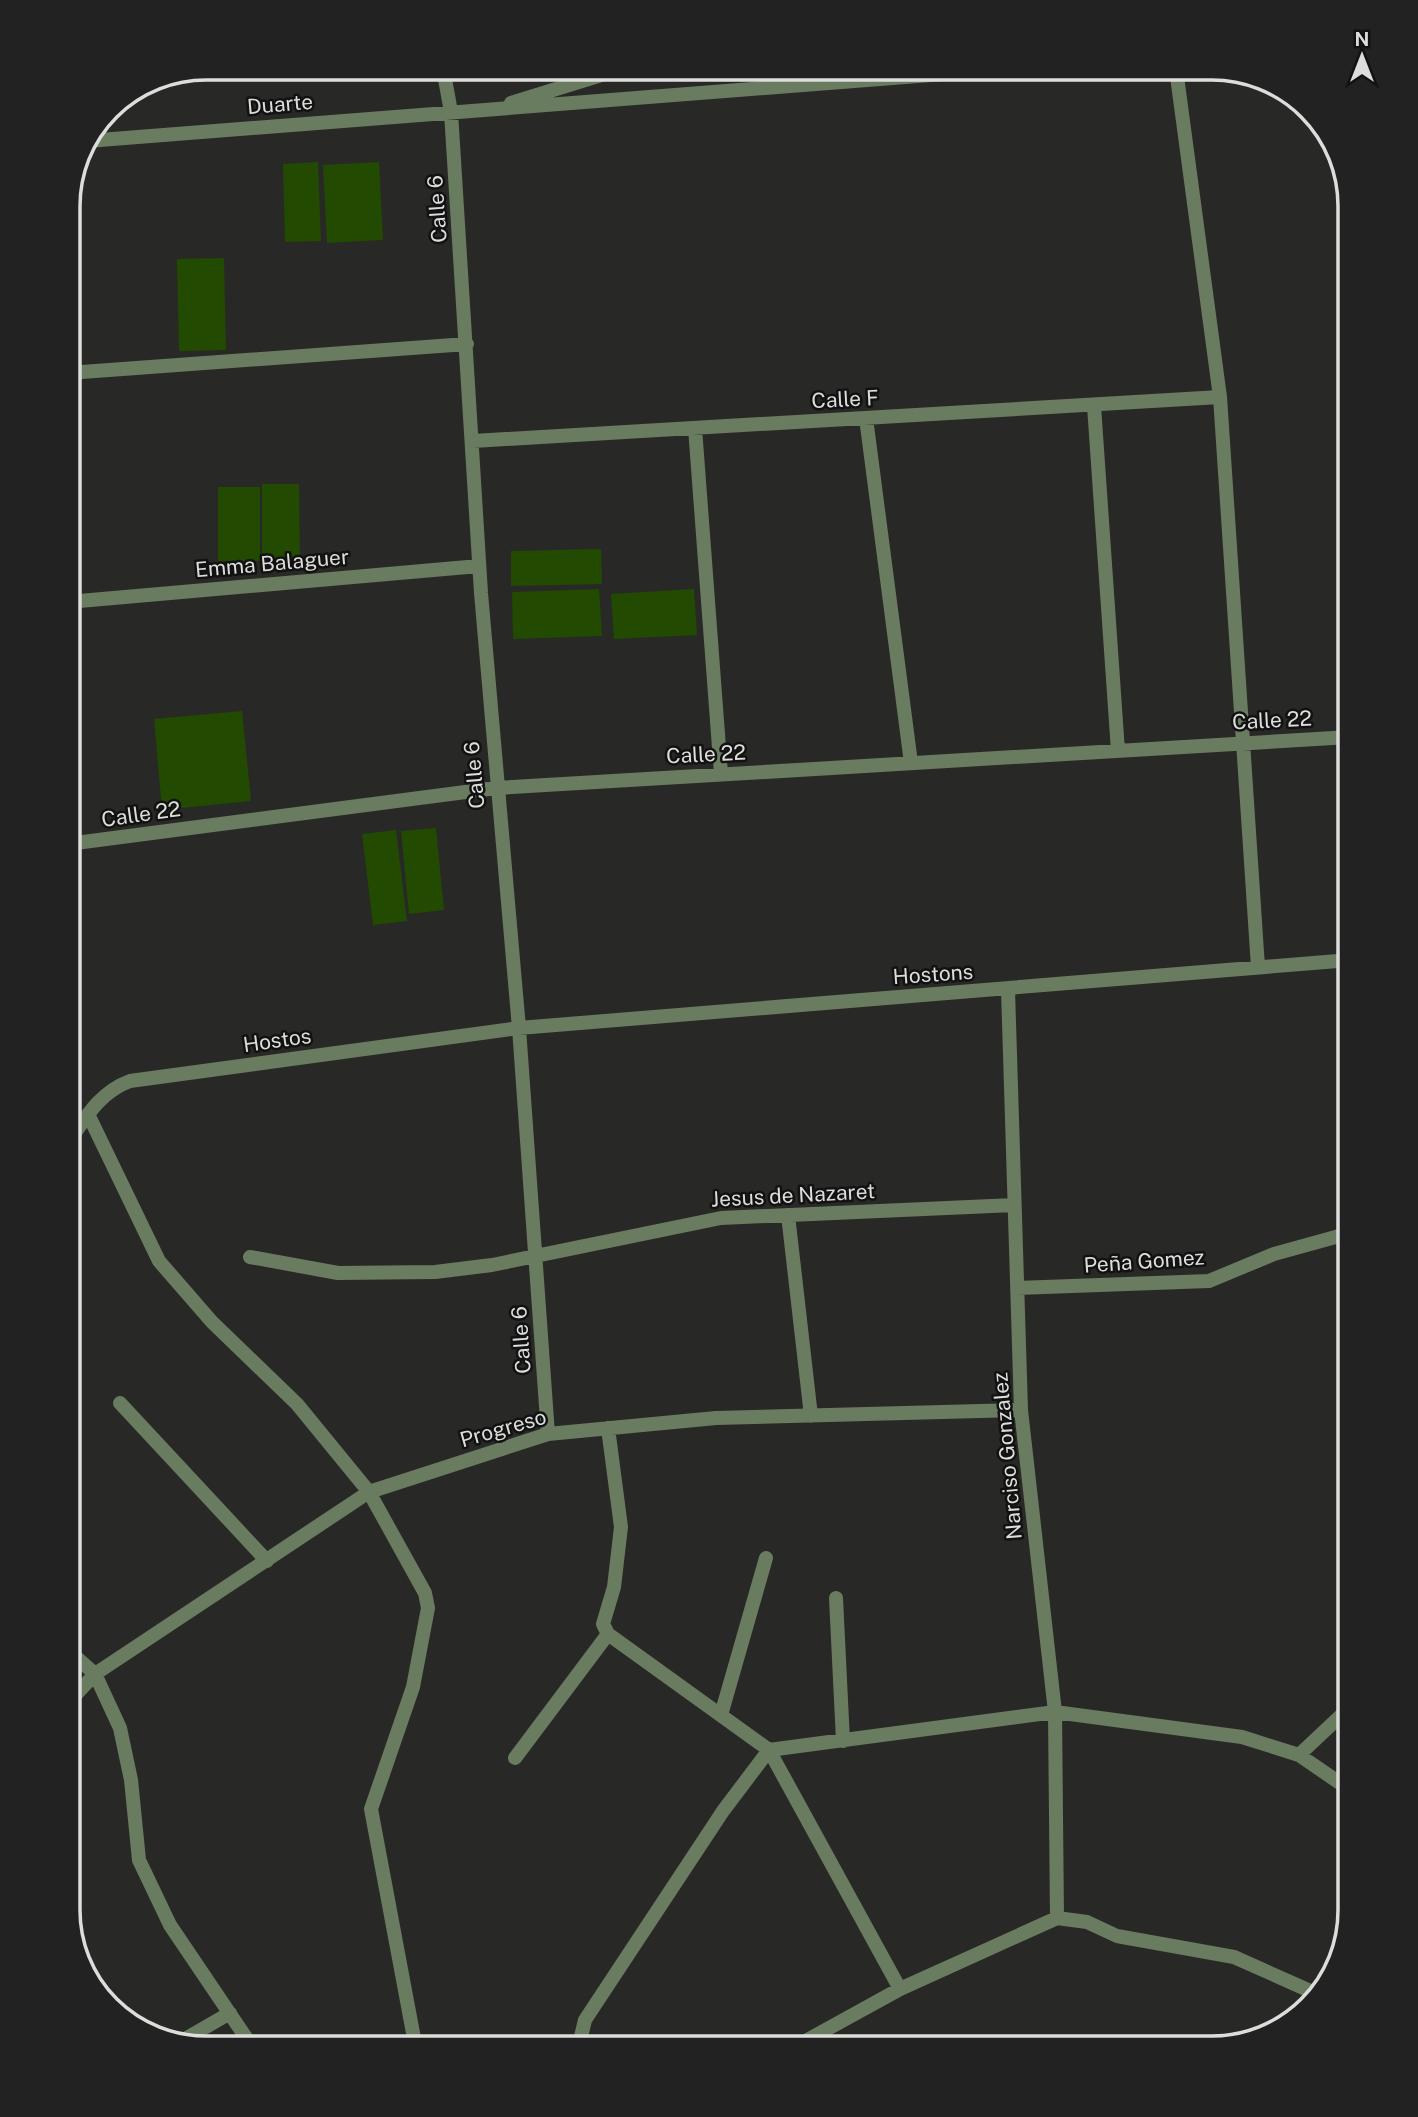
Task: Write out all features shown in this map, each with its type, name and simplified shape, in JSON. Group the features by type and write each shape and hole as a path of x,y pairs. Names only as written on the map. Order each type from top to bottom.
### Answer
{"street":[{"name":"Calle 6","path":"445,80 451,112 479,566 496,788 519,1028 548,1434"},
{"path":"486,111 584,80"},
{"name":"Duarte","path":"100,140 864,81"},
{"path":"1178,81 1220,397 1258,967"},
{"path":"81,372 467,344"},
{"name":"Calle F","path":"473,441 1220,397"},
{"path":"1094,406 1118,751"},
{"path":"866,418 911,763"},
{"path":"695,428 721,774"},
{"name":"Emma Balaguer","path":"81,601 479,566"},
{"name":"Calle 22","path":"81,842 496,788 1338,738"},
{"name":"Hostons","path":"519,1028 1338,961"},
{"name":"Narciso Gonzalez","path":"1007,990 1021,1410 1055,1712 1057,1918"},
{"name":"Hostos","path":"80,1125 113,1087 130,1081 519,1028"},
{"path":"88,1114 159,1261 212,1322 297,1404 369,1492 425,1593 428,1608 413,1688 371,1809 414,2036"},
{"name":"Jesus de Nazaret","path":"250,1257 338,1273 383,1275 492,1265 721,1218 1014,1205"},
{"path":"788,1215 811,1416"},
{"name":"Peña Gomez","path":"1017,1288 1209,1281 1274,1254 1338,1236"},
{"path":"120,1403 267,1561"},
{"name":"Progreso","path":"80,1690 95,1674 369,1492 548,1434 716,1418 1021,1410"},
{"path":"608,1429 621,1527 614,1587 603,1624 608,1634 769,1750 900,1989"},
{"path":"721,1715 766,1558"},
{"path":"836,1598 843,1741"},
{"path":"515,1758 608,1634"},
{"path":"80,1661 95,1674 120,1728 131,1780 139,1860 170,1925 244,2036"},
{"path":"581,2036 585,2020 723,1811 769,1750 1055,1712 1242,1737 1300,1755 1338,1782"},
{"path":"1300,1755 1338,1719"},
{"path":"815,2036 900,1989 1057,1918 1087,1922 1117,1936 1234,1957 1309,1990"},
{"path":"192,2035 230,2014"}],"building":[{"path":"318,162 321,241 285,242 283,164"},
{"path":"379,162 383,240 327,243 323,165"},
{"path":"224,258 226,350 179,351 177,259"},
{"path":"262,484 299,484 300,559 262,559"},
{"path":"218,487 260,487 260,561 218,561"},
{"path":"601,549 602,584 511,586 511,551"},
{"path":"599,589 602,636 513,639 512,592"},
{"path":"694,589 697,635 614,639 611,594"},
{"path":"242,711 251,801 162,810 154,719"},
{"path":"436,828 444,910 409,914 401,831"},
{"path":"396,830 407,921 373,925 362,834"}]}
